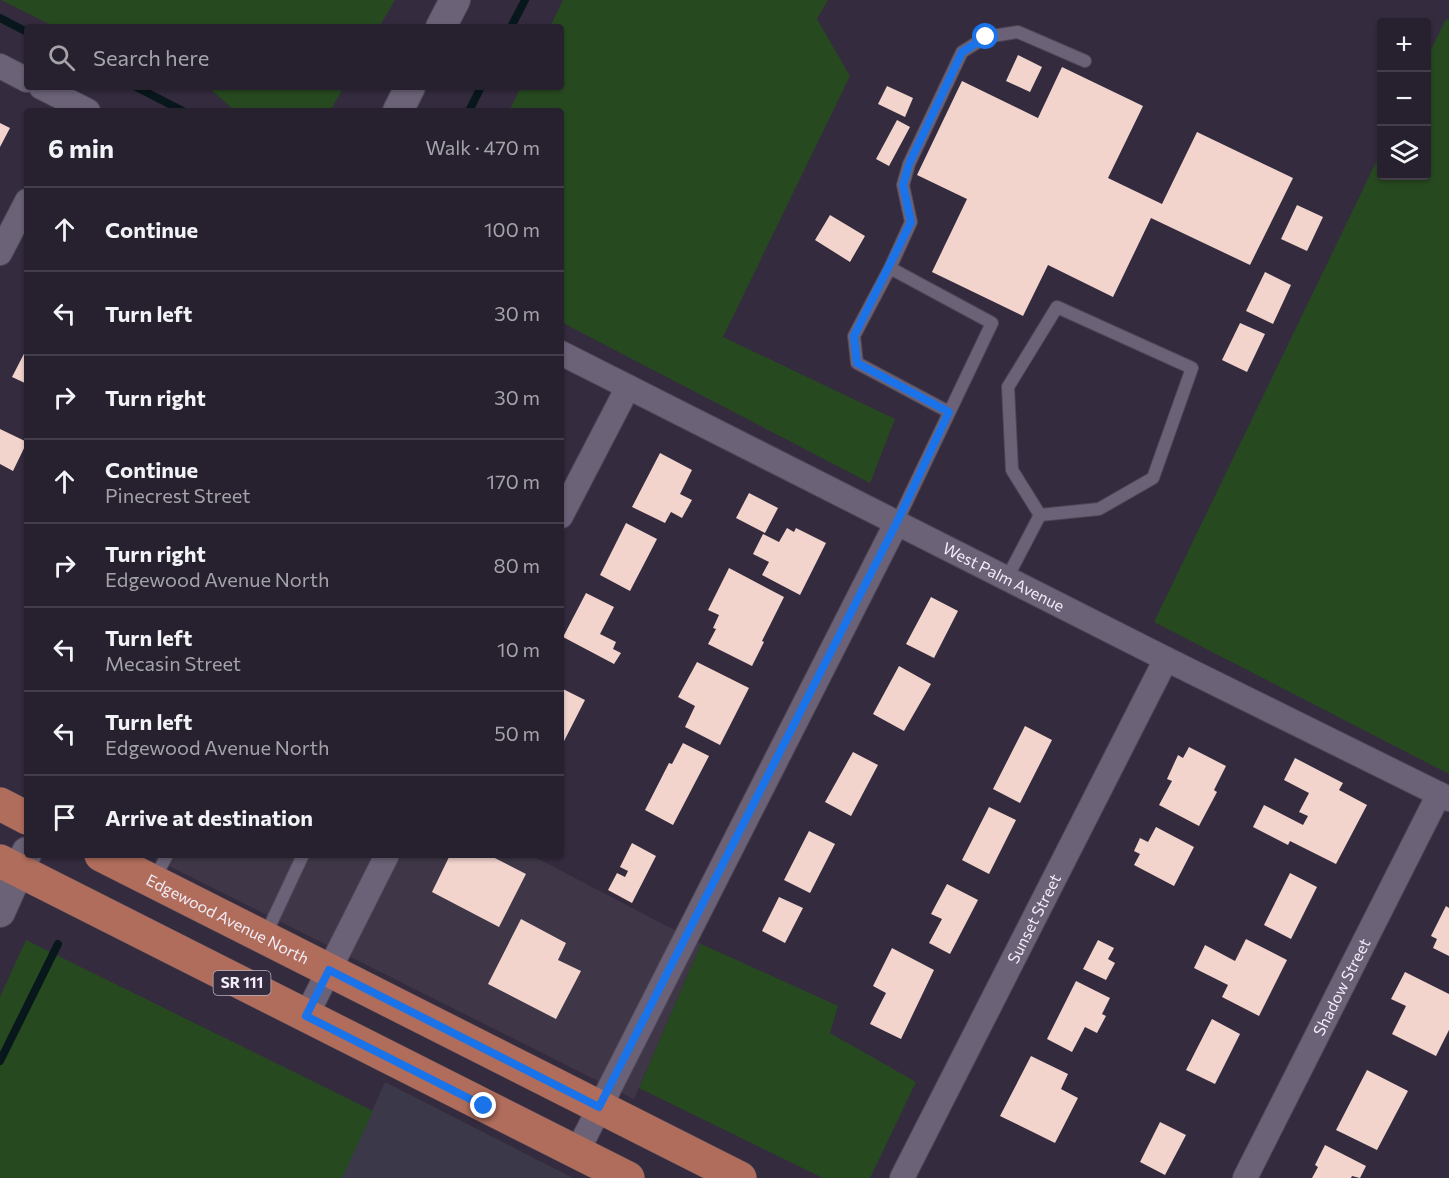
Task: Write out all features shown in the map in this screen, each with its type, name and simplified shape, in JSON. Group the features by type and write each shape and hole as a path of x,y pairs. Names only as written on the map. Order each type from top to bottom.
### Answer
{"main road":[{"path":"0,804 24,816"},
{"name":"Edgewood Avenue North","path":"115,858 161,868 264,937 739,1178"},
{"name":"SR 111","path":"15,861 306,1016 628,1178"}],"street":[{"path":"443,24 455,0"},
{"path":"0,66 24,78"},
{"path":"46,90 77,108"},
{"path":"400,108 408,90"},
{"path":"0,253 24,207"},
{"name":"West Palm Avenue","path":"564,355 1444,796"},
{"path":"564,510 627,387"},
{"path":"577,1152 897,522"},
{"name":"Sunset Street","path":"902,1178 1167,659"},
{"name":"Shadow Street","path":"1245,1178 1444,796"},
{"path":"306,1016 385,858"},
{"path":"0,912 15,861"}],"lane":[{"path":"949,412 857,363 854,336 911,222 903,185 909,164 962,52 986,37 1018,32 1085,61"},
{"path":"890,268 992,323 897,522"},
{"path":"1057,307 1192,368 1154,478 1099,509 1040,516 1012,470 1008,387 1057,307"},
{"path":"1007,578 1040,516"},
{"path":"264,937 302,858"}],"shaded area":[{"path":"153,858 537,858 701,944 634,1099"},
{"path":"385,1082 573,1178 342,1178"}],"green space":[{"path":"1,0 395,0 381,24 49,24"},
{"path":"563,0 828,0 817,19 850,76 723,337 895,419 870,483 564,324 564,108 510,108 520,90 564,90 564,24 551,24"},
{"path":"1446,19 1449,20 1449,774 1154,622 1377,160 1377,180 1431,180 1431,50"},
{"path":"211,90 342,90 332,108 232,108"},
{"path":"26,940 373,1111 342,1178 0,1178 0,997"},
{"path":"701,944 838,1006 830,1033 916,1082 870,1178 823,1178 639,1088"}],"building":[{"path":"1018,55 1042,67 1030,92 1006,81"},
{"path":"1062,67 1143,106 1108,178 1162,204 1197,132 1293,178 1250,265 1151,218 1113,297 1048,265 1023,316 932,272 967,199 917,175 962,81 1038,118"},
{"path":"887,86 913,98 905,117 878,104"},
{"path":"897,120 910,127 889,166 876,159"},
{"path":"0,123 10,128 0,147"},
{"path":"1297,205 1323,217 1307,251 1281,239"},
{"path":"830,215 865,236 850,262 815,240"},
{"path":"1265,272 1291,285 1273,324 1246,311"},
{"path":"1240,323 1265,334 1247,372 1222,360"},
{"path":"24,354 24,383 12,377"},
{"path":"0,429 24,441 24,448 13,471 0,464"},
{"path":"660,453 692,470 680,494 692,500 682,518 671,512 665,523 632,507"},
{"path":"749,493 778,508 765,533 736,518"},
{"path":"626,523 657,539 630,591 600,575"},
{"path":"787,528 794,532 796,528 826,543 800,595 762,575 769,562 753,554 763,534 779,542"},
{"path":"729,568 784,597 752,666 708,644 716,629 713,628 719,615 708,610"},
{"path":"586,593 614,607 600,634 616,642 613,649 621,653 614,664 564,638"},
{"path":"931,597 958,611 934,658 906,644"},
{"path":"697,662 749,688 720,745 685,727 695,706 678,697"},
{"path":"899,666 931,684 904,731 873,714"},
{"path":"564,690 585,700 564,741"},
{"path":"1025,726 1052,740 1020,803 993,789"},
{"path":"683,743 709,756 673,825 645,810 669,763 672,764"},
{"path":"1189,747 1226,766 1214,790 1217,792 1199,826 1159,805 1172,781 1167,779 1178,755 1183,758"},
{"path":"853,752 878,765 851,816 825,802"},
{"path":"1295,758 1343,783 1339,790 1367,805 1336,864 1290,841 1288,845 1253,827 1264,805 1303,825 1308,816 1299,812 1309,793 1284,780"},
{"path":"989,807 1016,820 989,874 962,860"},
{"path":"1156,827 1194,847 1174,886 1134,865 1140,854 1134,851 1140,838 1148,842"},
{"path":"809,831 835,844 810,893 784,880"},
{"path":"632,843 656,856 632,903 608,890 617,873 625,877 628,871 620,867"},
{"path":"449,858 495,858 526,874 499,927 432,892"},
{"path":"1290,873 1317,887 1291,939 1264,925"},
{"path":"947,884 978,900 950,954 929,943 942,919 931,914"},
{"path":"779,897 803,908 785,943 762,931"},
{"path":"1446,906 1449,908 1449,956 1433,948 1437,939 1431,936"},
{"path":"521,919 566,943 558,960 581,971 556,1019 488,984"},
{"path":"1246,939 1287,960 1259,1016 1222,997 1228,985 1194,968 1205,945 1235,961"},
{"path":"1098,940 1114,948 1108,959 1115,963 1106,980 1083,969"},
{"path":"892,948 934,970 901,1039 870,1024 886,993 873,986"},
{"path":"1405,972 1449,994 1449,1030 1436,1056 1392,1034 1406,1006 1391,999"},
{"path":"1076,981 1110,998 1102,1014 1106,1016 1097,1033 1085,1027 1072,1052 1047,1039"},
{"path":"1212,1019 1240,1034 1215,1084 1186,1070"},
{"path":"1031,1056 1068,1074 1061,1089 1078,1098 1055,1143 1000,1116"},
{"path":"1367,1070 1408,1091 1377,1150 1336,1130"},
{"path":"1160,1122 1186,1135 1165,1175 1140,1162"},
{"path":"1325,1145 1366,1166 1360,1178 1352,1176 1351,1178 1312,1178 1318,1167 1315,1165"}],"waterway":[{"path":"513,24 525,0"},
{"path":"0,18 24,30"},
{"path":"142,90 177,108"},
{"path":"470,108 480,90"},
{"path":"0,1061 58,944"}],"route":[{"path":"484,1106 306,1016 329,970 599,1107 897,522 949,412 857,363 854,336 911,222 903,185 909,164 962,52 986,37"}]}
